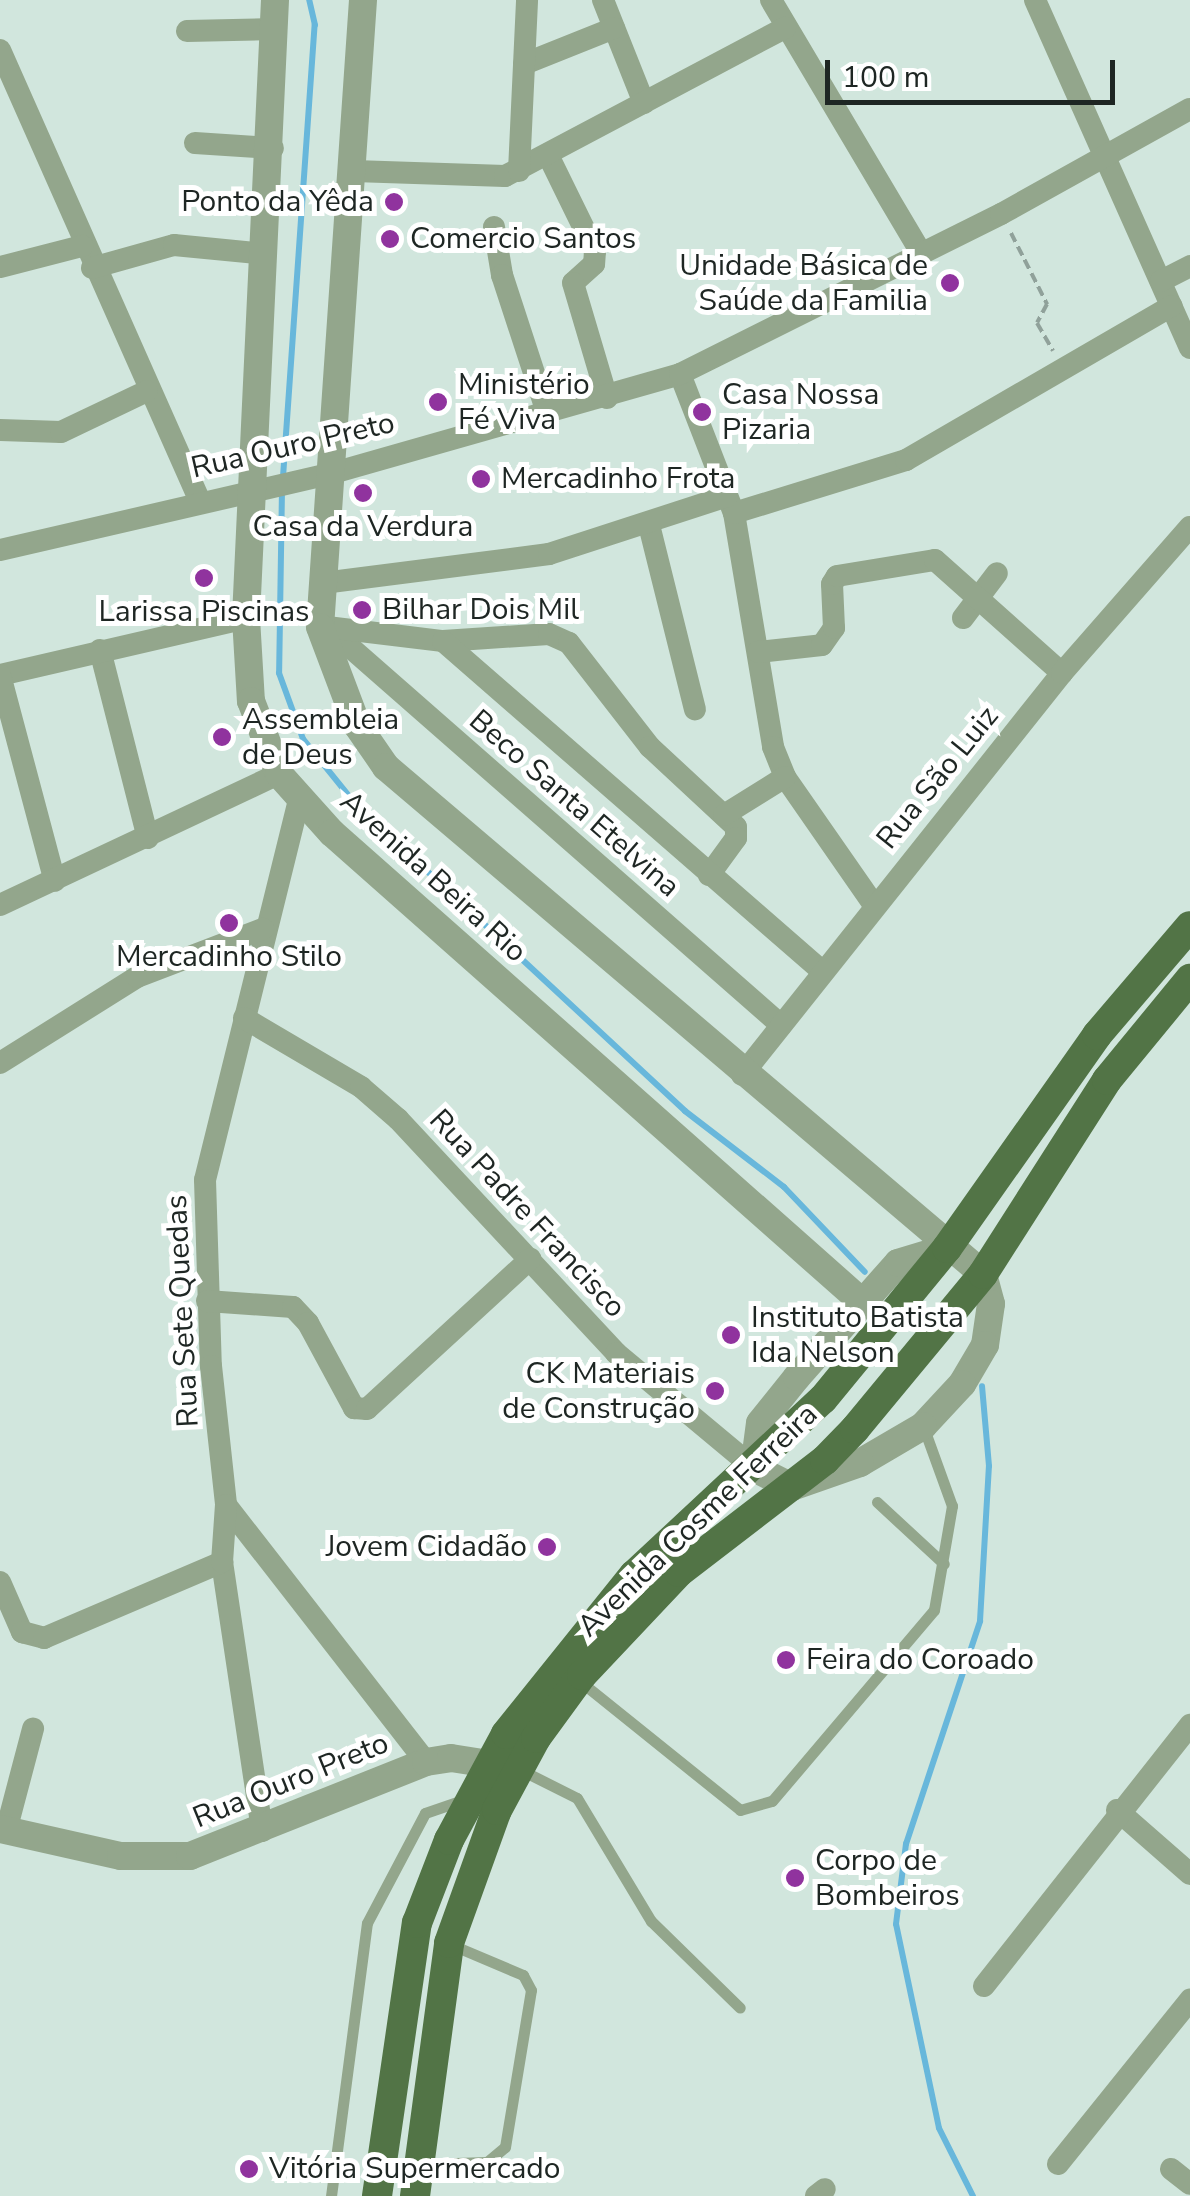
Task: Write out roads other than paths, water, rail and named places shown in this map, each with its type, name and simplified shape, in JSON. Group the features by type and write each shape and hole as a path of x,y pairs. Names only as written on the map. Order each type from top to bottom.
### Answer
{"main road":[{"name":"Avenida Cosme Ferreira","path":"377,2196 417,1923 488,1764 588,1625 823,1399 947,1248 1087,1048 1190,926"},
{"name":"Avenida Cosme Ferreira","path":"415,2196 450,1943 468,1878 519,1769 578,1680 679,1572 792,1487 855,1430 983,1274 1106,1080 1190,980"}],"street":[{"name":"Avenida Beira Rio","path":"274,0 264,488 246,618 251,701 280,774 299,800 862,1303"},
{"name":"Avenida Beira Rio","path":"362,0 354,171 327,474 323,583 323,627 356,725 386,767 742,1075 983,1274"},
{"path":"519,171 527,0"},
{"path":"603,0 644,103"},
{"path":"771,0 922,253"},
{"path":"1035,0 1190,348"},
{"path":"524,64 614,28"},
{"path":"354,171 489,177 519,171 785,28"},
{"path":"187,30 276,29"},
{"path":"0,50 87,257 200,501"},
{"name":"Rua Ouro Preto","path":"0,550 327,474 548,416 680,374 1000,214 1190,109"},
{"path":"195,143 273,148"},
{"path":"548,155 595,251 594,264 572,283 607,398"},
{"path":"494,226 502,275 548,416"},
{"path":"0,266 174,246 266,254"},
{"path":"1161,281 1190,266"},
{"path":"323,583 498,564 906,460 1065,372 1172,306"},
{"path":"680,374 730,504 773,747 786,777 874,905"},
{"path":"0,430 62,432 147,391"},
{"path":"649,524 695,709"},
{"name":"Rua São Luiz","path":"742,1075 1062,673 1190,527"},
{"path":"758,652 822,645 834,628 832,584 848,572 935,560 969,610 1062,673"},
{"path":"969,610 997,573"},
{"path":"56,881 0,675 246,618"},
{"path":"323,627 444,641 548,634 569,642 650,748 736,827 736,838 709,874"},
{"name":"Beco Santa Etelvina","path":"323,627 781,1026"},
{"path":"444,641 823,972"},
{"path":"100,650 148,838"},
{"path":"0,905 280,774"},
{"path":"724,815 786,777"},
{"name":"Rua Sete Quedas","path":"262,1832 222,1562 226,1505 208,1300 206,1180 263,928 299,800"},
{"path":"0,1063 138,977 263,928"},
{"name":"Rua Padre Francisco","path":"244,1018 361,1086 653,1388 754,1468"},
{"path":"947,1248 898,1262 862,1303 760,1423 754,1468 792,1487 860,1463 923,1426 962,1384 984,1345 991,1304 983,1274"},
{"path":"208,1300 301,1313 354,1408 380,1403 530,1259"},
{"path":"226,1505 426,1762"},
{"path":"0,1582 22,1632 44,1638 222,1562"},
{"path":"984,1986 1117,1810 1190,1725"},
{"path":"3,1830 33,1730"},
{"name":"Rua Ouro Preto","path":"3,1830 152,1859 190,1856 262,1832 426,1762 451,1758 488,1764"},
{"path":"1117,1810 1190,1874"},
{"path":"1058,2164 1190,2000"},
{"path":"1171,2169 1190,2184"}],"lane":[{"path":"578,1680 740,1810 756,1810 772,1801 926,1626 944,1564 952,1506 923,1426"},
{"path":"877,1502 944,1564"},
{"path":"519,1769 577,1798 652,1922 740,2008"},
{"path":"332,2196 367,1922 424,1813 471,1798"},
{"path":"419,2165 487,2162 505,2147 531,1990 523,1975 450,1943"}],"waterway":[{"path":"283,477 315,25 309,0"},
{"path":"282,489 279,673 303,739 357,806 685,1111 784,1187 865,1272"},
{"path":"973,2196 939,2128 896,1924 906,1844 980,1621 989,1466 982,1386"}],"place":[{"name":"Ponto da Yêda","path":"394,202"},
{"name":"Comercio Santos","path":"390,239"},
{"name":"Unidade Básica de Saúde da Familia","path":"950,283"},
{"name":"Ministério Fé Viva","path":"438,402"},
{"name":"Casa Nossa Pizaria","path":"702,412"},
{"name":"Mercadinho Frota","path":"481,479"},
{"name":"Casa da Verdura","path":"363,493"},
{"name":"Larissa Piscinas","path":"204,578"},
{"name":"Bilhar Dois Mil","path":"362,610"},
{"name":"Assembleia de Deus","path":"222,737"},
{"name":"Mercadinho Stilo","path":"229,923"},
{"name":"Instituto Batista Ida Nelson","path":"731,1335"},
{"name":"CK Materiais de Construção","path":"715,1391"},
{"name":"Jovem Cidadão","path":"547,1547"},
{"name":"Feira do Coroado","path":"786,1660"},
{"name":"Corpo de Bombeiros","path":"795,1878"},
{"name":"Vitória Supermercado","path":"249,2169"}]}
